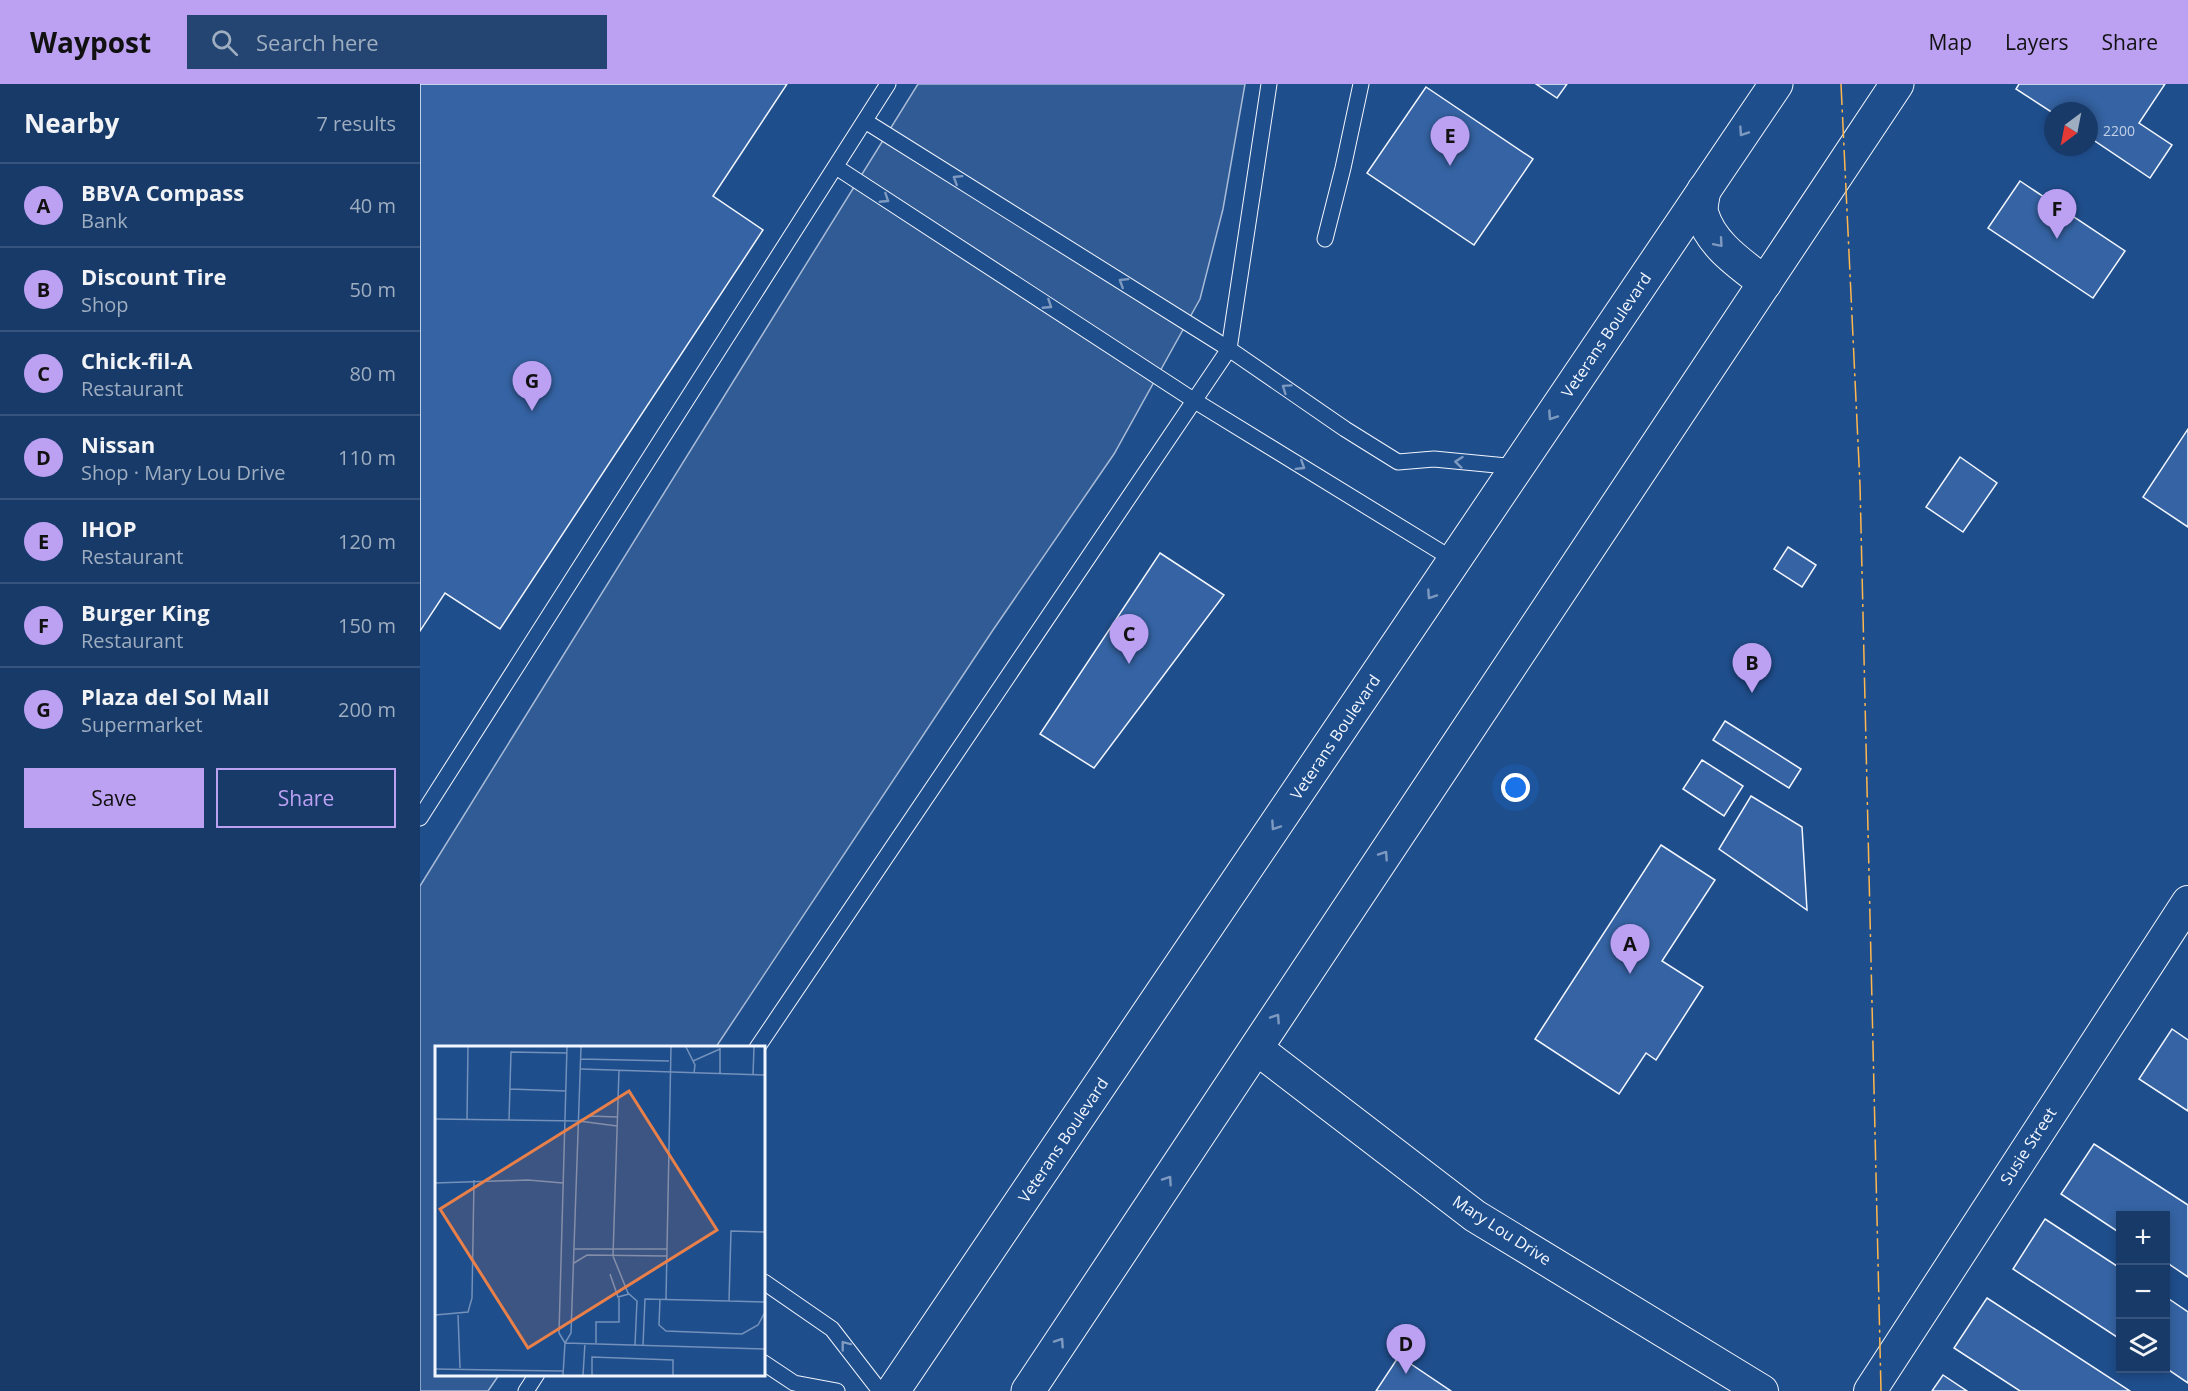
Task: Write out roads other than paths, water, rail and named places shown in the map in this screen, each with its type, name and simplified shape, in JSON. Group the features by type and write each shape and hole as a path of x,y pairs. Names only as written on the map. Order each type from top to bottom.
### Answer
{"main road":[{"name":"Veterans Boulevard","path":"894,1391 1776,84"},
{"path":"1028,1391 1897,84"},
{"path":"1704,190 1701,212 1711,234 1731,257 1765,283"}],"street":[{"name":"Susie Street","path":"1870,1391 2188,902"},
{"name":"Mary Lou Drive","path":"1256,1048 1475,1216 1762,1391"}],"lane":[{"path":"420,818 888,84"},
{"path":"758,1046 1229,349 1269,84"},
{"path":"1325,239 1361,84"},
{"path":"865,121 1229,349 1345,429 1398,462 1434,459 1517,467"},
{"path":"836,167 1195,401 1454,560"},
{"path":"765,1283 832,1329 880,1391"},
{"path":"765,1364 794,1383 837,1391"},
{"path":"526,1391 536,1376"}],"place":[{"name":"IHOP","path":"1450,166"},
{"name":"Burger King","path":"2057,239"},
{"name":"Plaza del Sol Mall","path":"532,411"},
{"name":"Chick-fil-A","path":"1129,664"},
{"name":"Discount Tire","path":"1752,693"},
{"name":"BBVA Compass","path":"1630,974"},
{"name":"Nissan","path":"1406,1374"}]}
